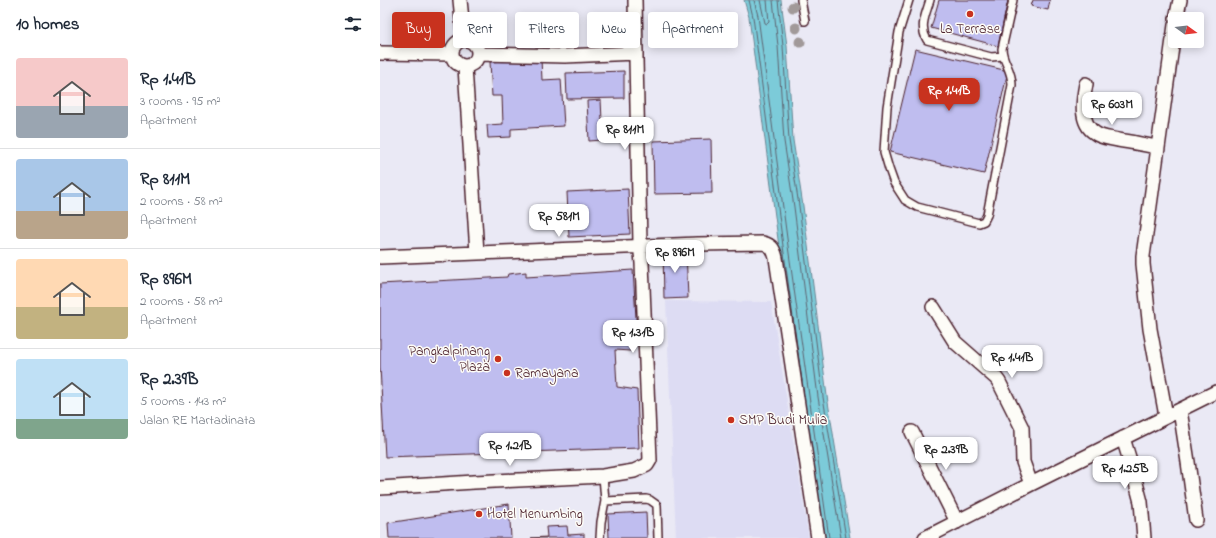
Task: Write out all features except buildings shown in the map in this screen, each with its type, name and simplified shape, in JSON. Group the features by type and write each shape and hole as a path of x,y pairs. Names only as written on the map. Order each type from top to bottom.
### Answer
{"street":[{"path":"460,0 461,12"},
{"path":"380,488 604,476 634,471 647,465 650,460 640,243 635,0"},
{"path":"1177,12 1180,0"},
{"path":"454,48 452,54 453,59 460,66 465,67 472,65 477,61 479,54 478,48"},
{"path":"1166,416 1150,329 1143,264 1144,244 1172,48"},
{"path":"380,53 452,54"},
{"path":"479,54 565,56 636,53"},
{"path":"465,67 477,253"},
{"path":"1086,84 1083,100 1084,114 1088,126 1093,132 1102,136 1158,147"},
{"path":"380,257 698,244 763,243 770,245 774,251 818,538"},
{"path":"933,307 955,342 999,382 1022,428 1023,462 1031,484"},
{"path":"925,538 1216,392"},
{"path":"1180,410 1196,520"},
{"path":"912,432 957,522"},
{"path":"1123,438 1141,502 1144,538"}],"lane":[{"path":"801,0 805,21"},
{"path":"909,0 899,32 887,107 884,152 889,169 894,183 905,200 917,208 979,223 984,221 987,215 1012,85 1012,76 1003,56 1002,49 1013,0"},
{"path":"930,0 923,25 924,34 927,40 991,57 1003,56"},
{"path":"600,538 605,501 604,476"},
{"path":"605,501 646,499 654,502 657,505 658,538"}],"shaded area":[{"name":"SMP Budi Mulia","path":"666,301 771,302 809,538 676,538"}],"water":[{"path":"744,0 781,0 787,46 793,140 803,206 827,396 850,538 820,538 779,247 749,17"}],"place":[{"name":"La Terrase","path":"970,14"},
{"name":"Pangkalpinang Plaza","path":"498,359"},
{"name":"Ramayana","path":"507,373"},
{"name":"SMP Budi Mulia","path":"731,420"},
{"name":"Hotel Menumbing","path":"479,514"}]}
